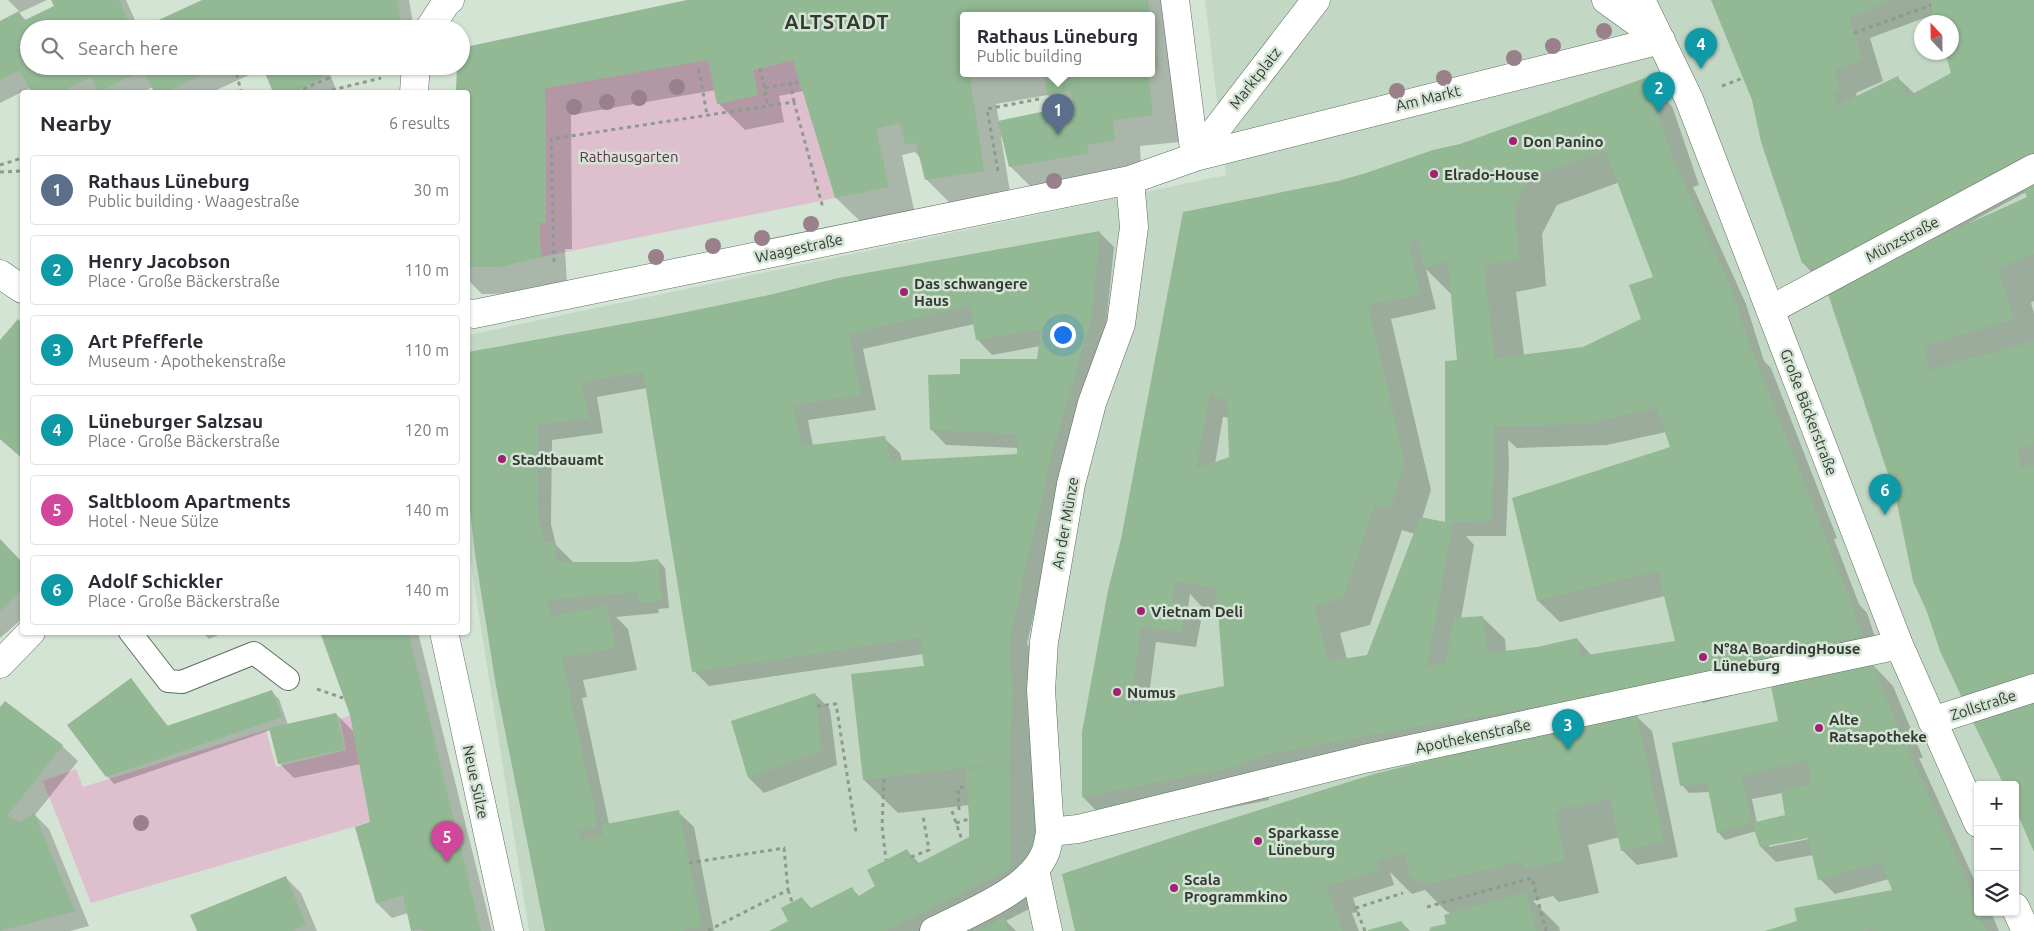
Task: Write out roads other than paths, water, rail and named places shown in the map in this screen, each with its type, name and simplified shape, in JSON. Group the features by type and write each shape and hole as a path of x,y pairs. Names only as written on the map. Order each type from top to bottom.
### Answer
{"street":[{"path":"1175,0 1195,157"},
{"name":"Marktplatz","path":"1195,157 1316,0"},
{"path":"1606,0 1661,40"},
{"name":"Große Bäckerstraße","path":"1641,0 1689,99 1898,645 1974,814"},
{"path":"434,20 447,1"},
{"name":"Am Markt","path":"1130,180 1195,157 1661,40"},
{"name":"Münzstraße","path":"1770,310 2034,168"},
{"name":"Waagestraße","path":"470,314 1130,180"},
{"name":"An der Münze","path":"934,931 1019,887 1035,870 1046,851 1050,832 1041,690 1044,642 1071,484 1092,403 1121,324 1134,227 1130,180"},
{"path":"0,274 20,288"},
{"path":"0,664 28,635"},
{"name":"Neue Sülze","path":"445,635 509,931"},
{"name":"Apothekenstraße","path":"1050,832 1078,828 1364,759 1898,645"},
{"name":"Zollstraße","path":"1932,722 2034,688"},
{"path":"1035,870 1048,931"},
{"path":"2019,916 2026,931"}],"lane":[{"path":"132,635 168,682 182,682 254,653 288,679"}],"place":[{"name":"Lüneburger Salzsau","path":"1701,69"},
{"name":"Henry Jacobson","path":"1659,113"},
{"name":"Rathaus Lüneburg","path":"1058,135"},
{"name":"Don Panino","path":"1513,141"},
{"name":"Elrado-House","path":"1434,174"},
{"name":"Das schwangere Haus","path":"904,292"},
{"name":"Stadtbauamt","path":"502,459"},
{"name":"Adolf Schickler","path":"1885,515"},
{"name":"Vietnam Deli","path":"1141,611"},
{"name":"N°8A BoardingHouse Lüneburg","path":"1703,657"},
{"name":"Numus","path":"1117,692"},
{"name":"Alte Ratsapotheke","path":"1819,728"},
{"name":"Art Pfefferle","path":"1568,750"},
{"name":"Sparkasse Lüneburg","path":"1258,841"},
{"name":"Saltbloom Apartments","path":"447,862"},
{"name":"Scala Programmkino","path":"1174,888"}],"district":[{"name":"ALTSTADT","path":"837,21"}],"park label":[{"name":"Rathausgarten","path":"629,156"}]}
